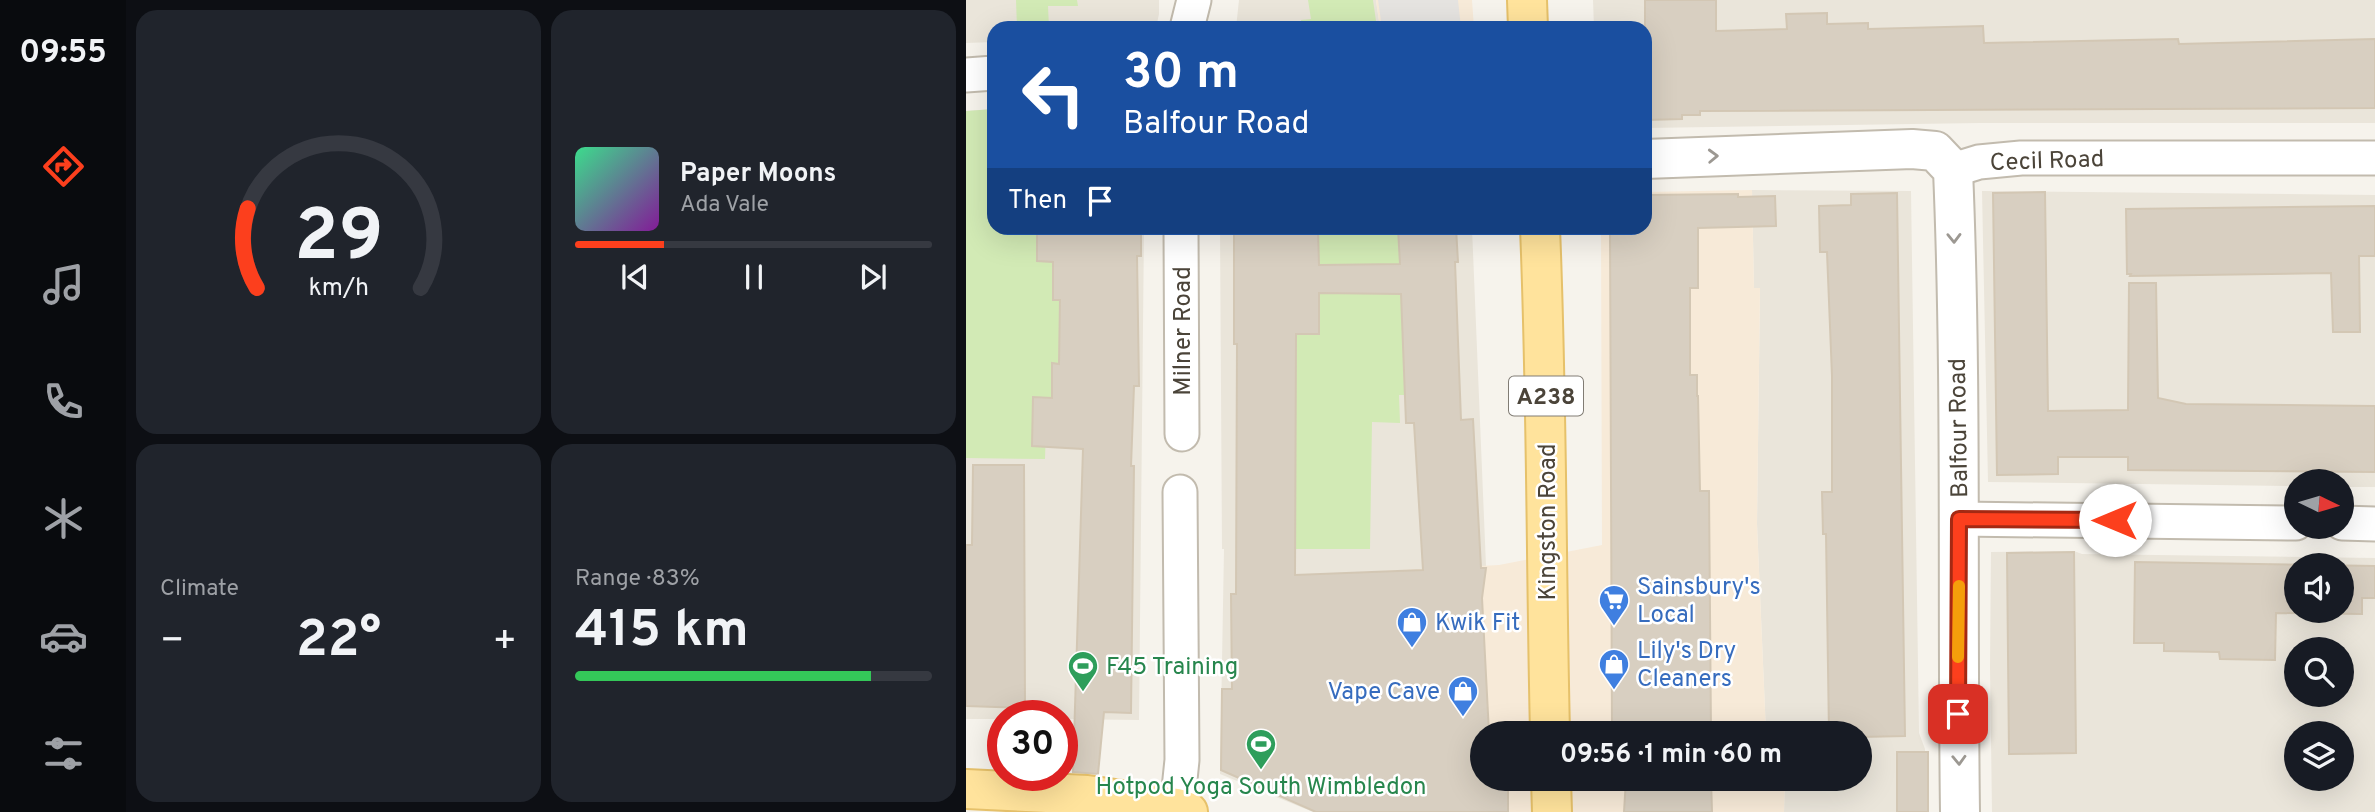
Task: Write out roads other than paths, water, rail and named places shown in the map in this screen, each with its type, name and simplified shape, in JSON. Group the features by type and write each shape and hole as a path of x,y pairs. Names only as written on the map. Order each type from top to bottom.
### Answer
{"main road":[{"path":"1527,0 1528,21"},
{"name":"Kingston Road","path":"1540,235 1546,397 1550,721"},
{"path":"966,789 1087,795 1182,810"},
{"path":"1551,791 1552,812"}],"street":[{"path":"1189,21 1194,0"},
{"path":"966,75 987,74"},
{"name":"Cecil Road","path":"1652,159 1912,149 1936,151 1953,170 1979,162 2021,158 2375,158"},
{"name":"Balfour Road","path":"1953,170 1959,519 1960,812"},
{"name":"Milner Road","path":"1181,235 1182,434"},
{"path":"1180,492 1182,810"},
{"path":"1959,519 2284,523"},
{"path":"2354,523 2375,524"}],"place":[{"name":"Sainsbury's Local","path":"1614,627"},
{"name":"Kwik Fit","path":"1412,649"},
{"name":"Lily's Dry Cleaners","path":"1614,691"},
{"name":"F45 Training","path":"1083,693"},
{"name":"Vape Cave","path":"1463,718"},
{"name":"Hotpod Yoga South Wimbledon","path":"1261,771"}]}
